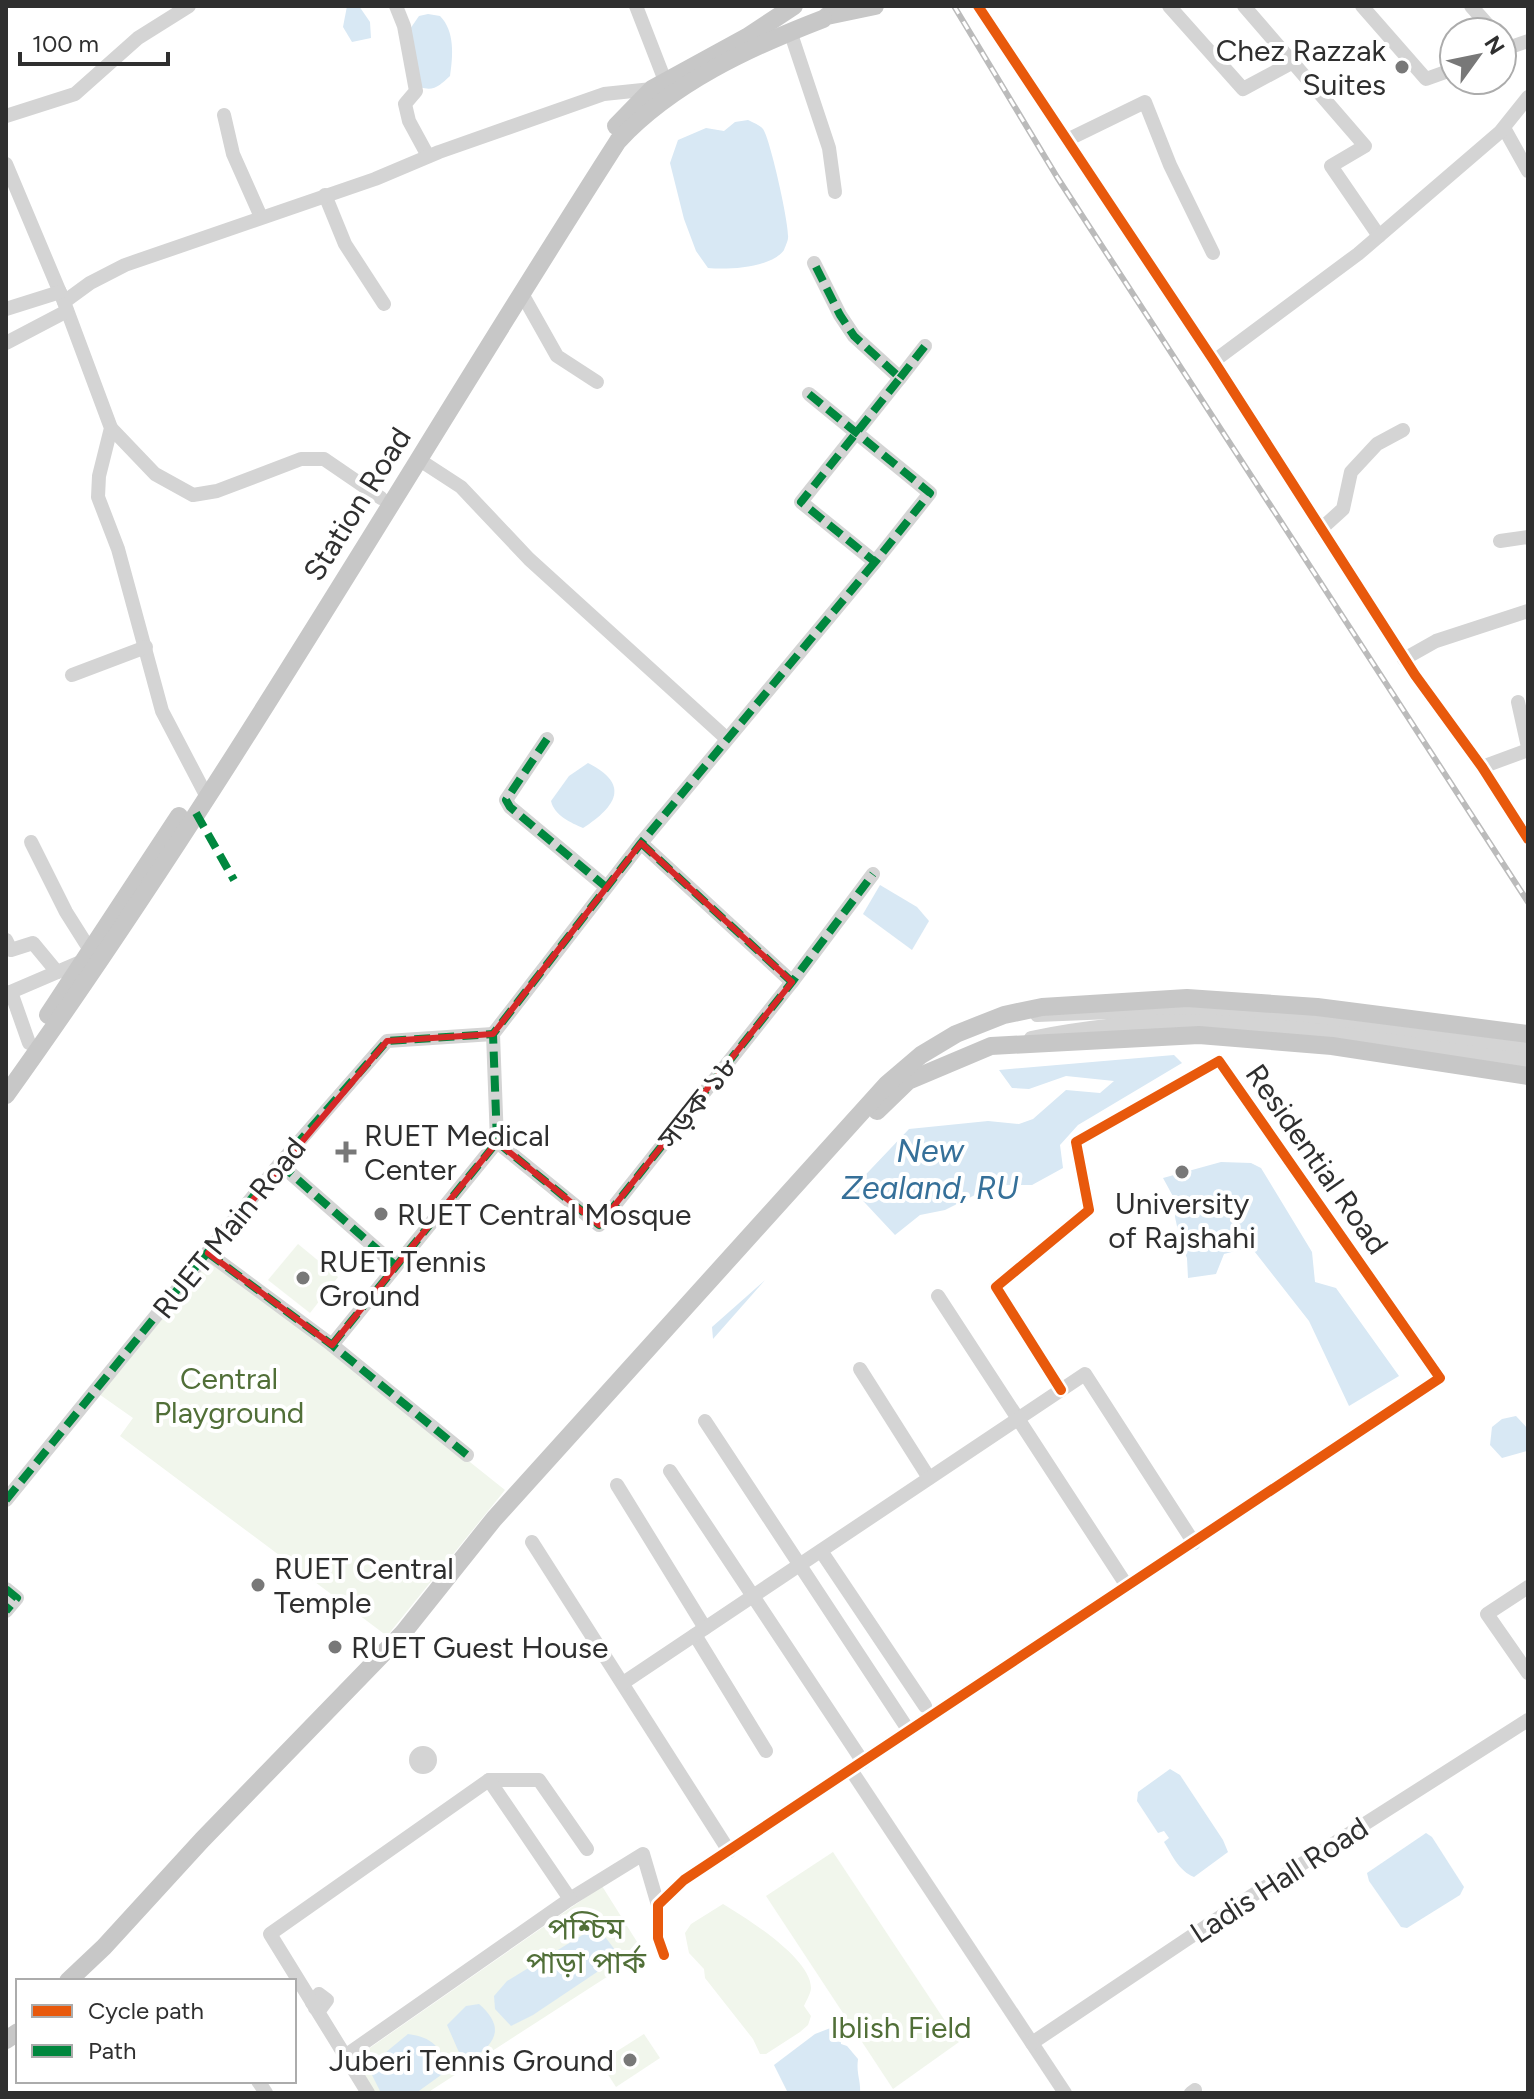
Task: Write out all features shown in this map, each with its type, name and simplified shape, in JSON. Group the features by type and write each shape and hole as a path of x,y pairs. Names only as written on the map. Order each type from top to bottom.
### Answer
{"main road":[{"path":"747,37 772,6"},
{"name":"Station Road","path":"6,1095 94,969 607,135 662,88 797,6"},
{"path":"797,6 807,17 817,20 828,14"},
{"name":"Station Road","path":"6,1077 203,791 418,459 618,141 662,88 828,14 875,6"},
{"path":"70,1979 403,1633 494,1519 887,1084 933,1048 956,1034 1004,1015 1042,1007 1187,998 1317,1007 1528,1034"},
{"path":"85,1979 410,1639 516,1511 869,1119 908,1081 991,1046 1199,1035 1332,1046 1528,1076"}],"street":[{"path":"6,116 75,94 138,38 189,6"},
{"path":"396,6 404,26 416,91 405,104 409,121 428,156"},
{"path":"6,343 90,283 125,265 375,179 428,156 604,94 662,88 636,6"},
{"path":"978,6 1214,361 1404,659 1482,767 1528,839"},
{"path":"1169,6 1243,89 1293,62"},
{"path":"1244,6 1365,146 1331,166 1379,236"},
{"path":"1362,6 1426,79 1438,75"},
{"path":"790,31 829,148 835,192"},
{"path":"1214,361 1379,236 1504,128 1528,97"},
{"path":"1067,140 1145,102 1170,165 1213,253"},
{"path":"224,115 233,154 261,217"},
{"path":"1504,128 1528,171"},
{"path":"6,164 64,302 111,428 155,474 193,495 217,491 301,459 324,459 381,498"},
{"path":"325,195 345,244 384,304"},
{"path":"814,263 854,336 900,378"},
{"path":"521,292 557,356 597,382"},
{"path":"6,309 64,302"},
{"path":"875,562 801,502 925,346"},
{"path":"332,1345 497,1142 493,1034 641,843 930,493 809,394"},
{"path":"111,428 99,476 98,497 118,549 162,711 203,791"},
{"path":"1321,529 1343,509 1351,472 1377,444 1403,430"},
{"path":"418,459 461,487 529,559 726,738"},
{"path":"1500,541 1528,537"},
{"path":"1404,659 1436,641 1528,611"},
{"path":"72,675 146,647"},
{"path":"1482,767 1528,748 1518,702"},
{"path":"547,739 506,800 510,807 606,887"},
{"path":"29,1043 8,993 87,956 31,842"},
{"path":"641,843 792,982"},
{"name":"সড়ক ১৮","path":"497,1142 599,1225 792,982 873,874"},
{"path":"6,940 11,950 33,943 57,972"},
{"path":"991,1046 1067,1023 1187,1009 1309,1018 1528,1049"},
{"path":"1004,1015 1067,1023 1187,1021 1307,1029 1528,1061"},
{"name":"RUET Main Road","path":"6,1500 280,1164 387,1041 493,1034"},
{"name":"Residential Road","path":"1061,1390 996,1287 1089,1210 1076,1142 1219,1061 1440,1378 1194,1543"},
{"path":"280,1164 396,1266"},
{"path":"208,1253 332,1345 467,1455"},
{"path":"938,1296 1127,1586"},
{"path":"860,1369 929,1478"},
{"path":"623,1683 1085,1374 1194,1543 684,1880 658,1905"},
{"path":"705,1421 909,1731"},
{"path":"670,1471 753,1596 1065,2093"},
{"path":"617,1485 766,1751"},
{"path":"532,1542 729,1851"},
{"path":"821,1551 925,1706"},
{"path":"1528,1587 1487,1614 1528,1673"},
{"path":"6,1589 17,1598 6,1611"},
{"name":"Ladis Hall Road","path":"1032,2043 1250,1897 1528,1720"},
{"path":"489,1780 570,1899"},
{"path":"368,2093 270,1934 489,1780 539,1780 587,1849"},
{"path":"345,2056 570,1899 643,1854 658,1905 658,1938 664,1955"}],"highlighted area":[{"path":"641,843 792,982 599,1225 497,1142 332,1345 208,1253 387,1041 493,1034"}],"green space":[{"name":"RUET Tennis Ground","path":"298,1244 338,1277 310,1313 268,1280"},
{"name":"Central Playground","path":"208,1253 505,1490 387,1636 120,1436 133,1418 96,1392"},
{"name":"Iblish Field","path":"833,1852 959,2042 893,2089 766,1896"},
{"name":"পশ্চিম পাড়া পার্ক","path":"602,1886 644,1953 427,2093 371,2093 351,2061"},
{"path":"723,1904 776,1940 808,1976 811,1990 804,2006 811,2016 808,2025 766,2054 760,2054 753,2039 705,1978 704,1969 689,1953 685,1933 691,1924"},
{"name":"Juberi Tennis Ground","path":"644,2034 660,2058 616,2087 600,2062"}],"water":[{"path":"347,6 359,6 370,22 371,38 352,42 343,27"},
{"path":"419,16 440,16 445,22 451,36 452,52 450,76 429,89 420,87 410,29"},
{"path":"748,120 762,128 766,136 783,201 788,241 784,250 769,261 737,268 708,268 696,251 684,219 670,163 678,140 706,128 724,131 735,122"},
{"path":"588,763 610,779 614,795 604,812 583,828 559,814 551,801 569,776"},
{"path":"880,885 917,907 929,921 912,950 863,914"},
{"name":"New Zealand, RU","path":"1174,1055 1182,1063 1078,1125 1060,1145 1063,1168 1032,1185 995,1185 945,1210 920,1215 895,1235 852,1189 909,1129 988,1121 1019,1124 1033,1119 1066,1090 1100,1093 1114,1081 1066,1076 1029,1089 1012,1088 999,1070"},
{"path":"1221,1162 1251,1163 1261,1168 1312,1252 1315,1282 1336,1288 1399,1376 1349,1406 1309,1321 1251,1247 1224,1254 1216,1274 1188,1278 1187,1258 1175,1217 1175,1200 1163,1178"},
{"path":"765,1280 713,1339 712,1327"},
{"path":"1516,1416 1528,1429 1527,1451 1502,1458 1490,1445 1492,1427 1502,1419"},
{"path":"1170,1769 1180,1775 1228,1852 1194,1877 1176,1862 1164,1842 1169,1838 1164,1831 1158,1833 1137,1801 1138,1792"},
{"path":"1426,1833 1432,1837 1464,1887 1460,1895 1407,1928 1401,1927 1369,1881 1367,1873"},
{"path":"597,1926 615,1950 615,1960 533,2015 511,2026 495,2009 494,1996 507,1981"},
{"path":"479,2004 495,2027 492,2041 471,2059 461,2057 447,2025 466,2006"},
{"path":"833,2027 840,2036 841,2044 847,2046 858,2059 860,2093 788,2093 774,2065 815,2034"},
{"path":"408,2034 434,2044 448,2070 416,2093 381,2093 368,2067"}],"railway":[{"path":"954,6 1057,177 1528,902"}],"marked path":[{"path":"809,394 930,493 875,562 801,502 900,378 854,336 814,263"},
{"path":"900,378 925,346"},
{"path":"332,1345 497,1142 493,1034 641,843 875,562"},
{"path":"547,739 506,800 510,807 606,887"},
{"path":"196,813 234,880"},
{"path":"641,843 792,982"},
{"path":"497,1142 599,1225 792,982 873,874"},
{"path":"6,1500 282,1161 387,1041 493,1034"},
{"path":"280,1164 396,1266"},
{"path":"208,1253 332,1345 467,1455"},
{"path":"6,1589 17,1598 6,1611"}],"cycle path":[{"path":"978,6 1214,361 1415,675 1482,767 1528,839"},
{"path":"664,1955 658,1938 658,1905 684,1880 1440,1378 1219,1061 1076,1142 1089,1210 996,1287 1061,1390"}],"place":[{"name":"Chez Razzak Suites","path":"1402,67"},
{"name":"RUET Medical Center","path":"346,1152"},
{"name":"University of Rajshahi","path":"1182,1172"},
{"name":"RUET Central Mosque","path":"381,1214"},
{"name":"RUET Tennis Ground","path":"303,1278"},
{"name":"RUET Central Temple","path":"258,1585"},
{"name":"RUET Guest House","path":"335,1647"},
{"name":"Juberi Tennis Ground","path":"630,2060"}]}
